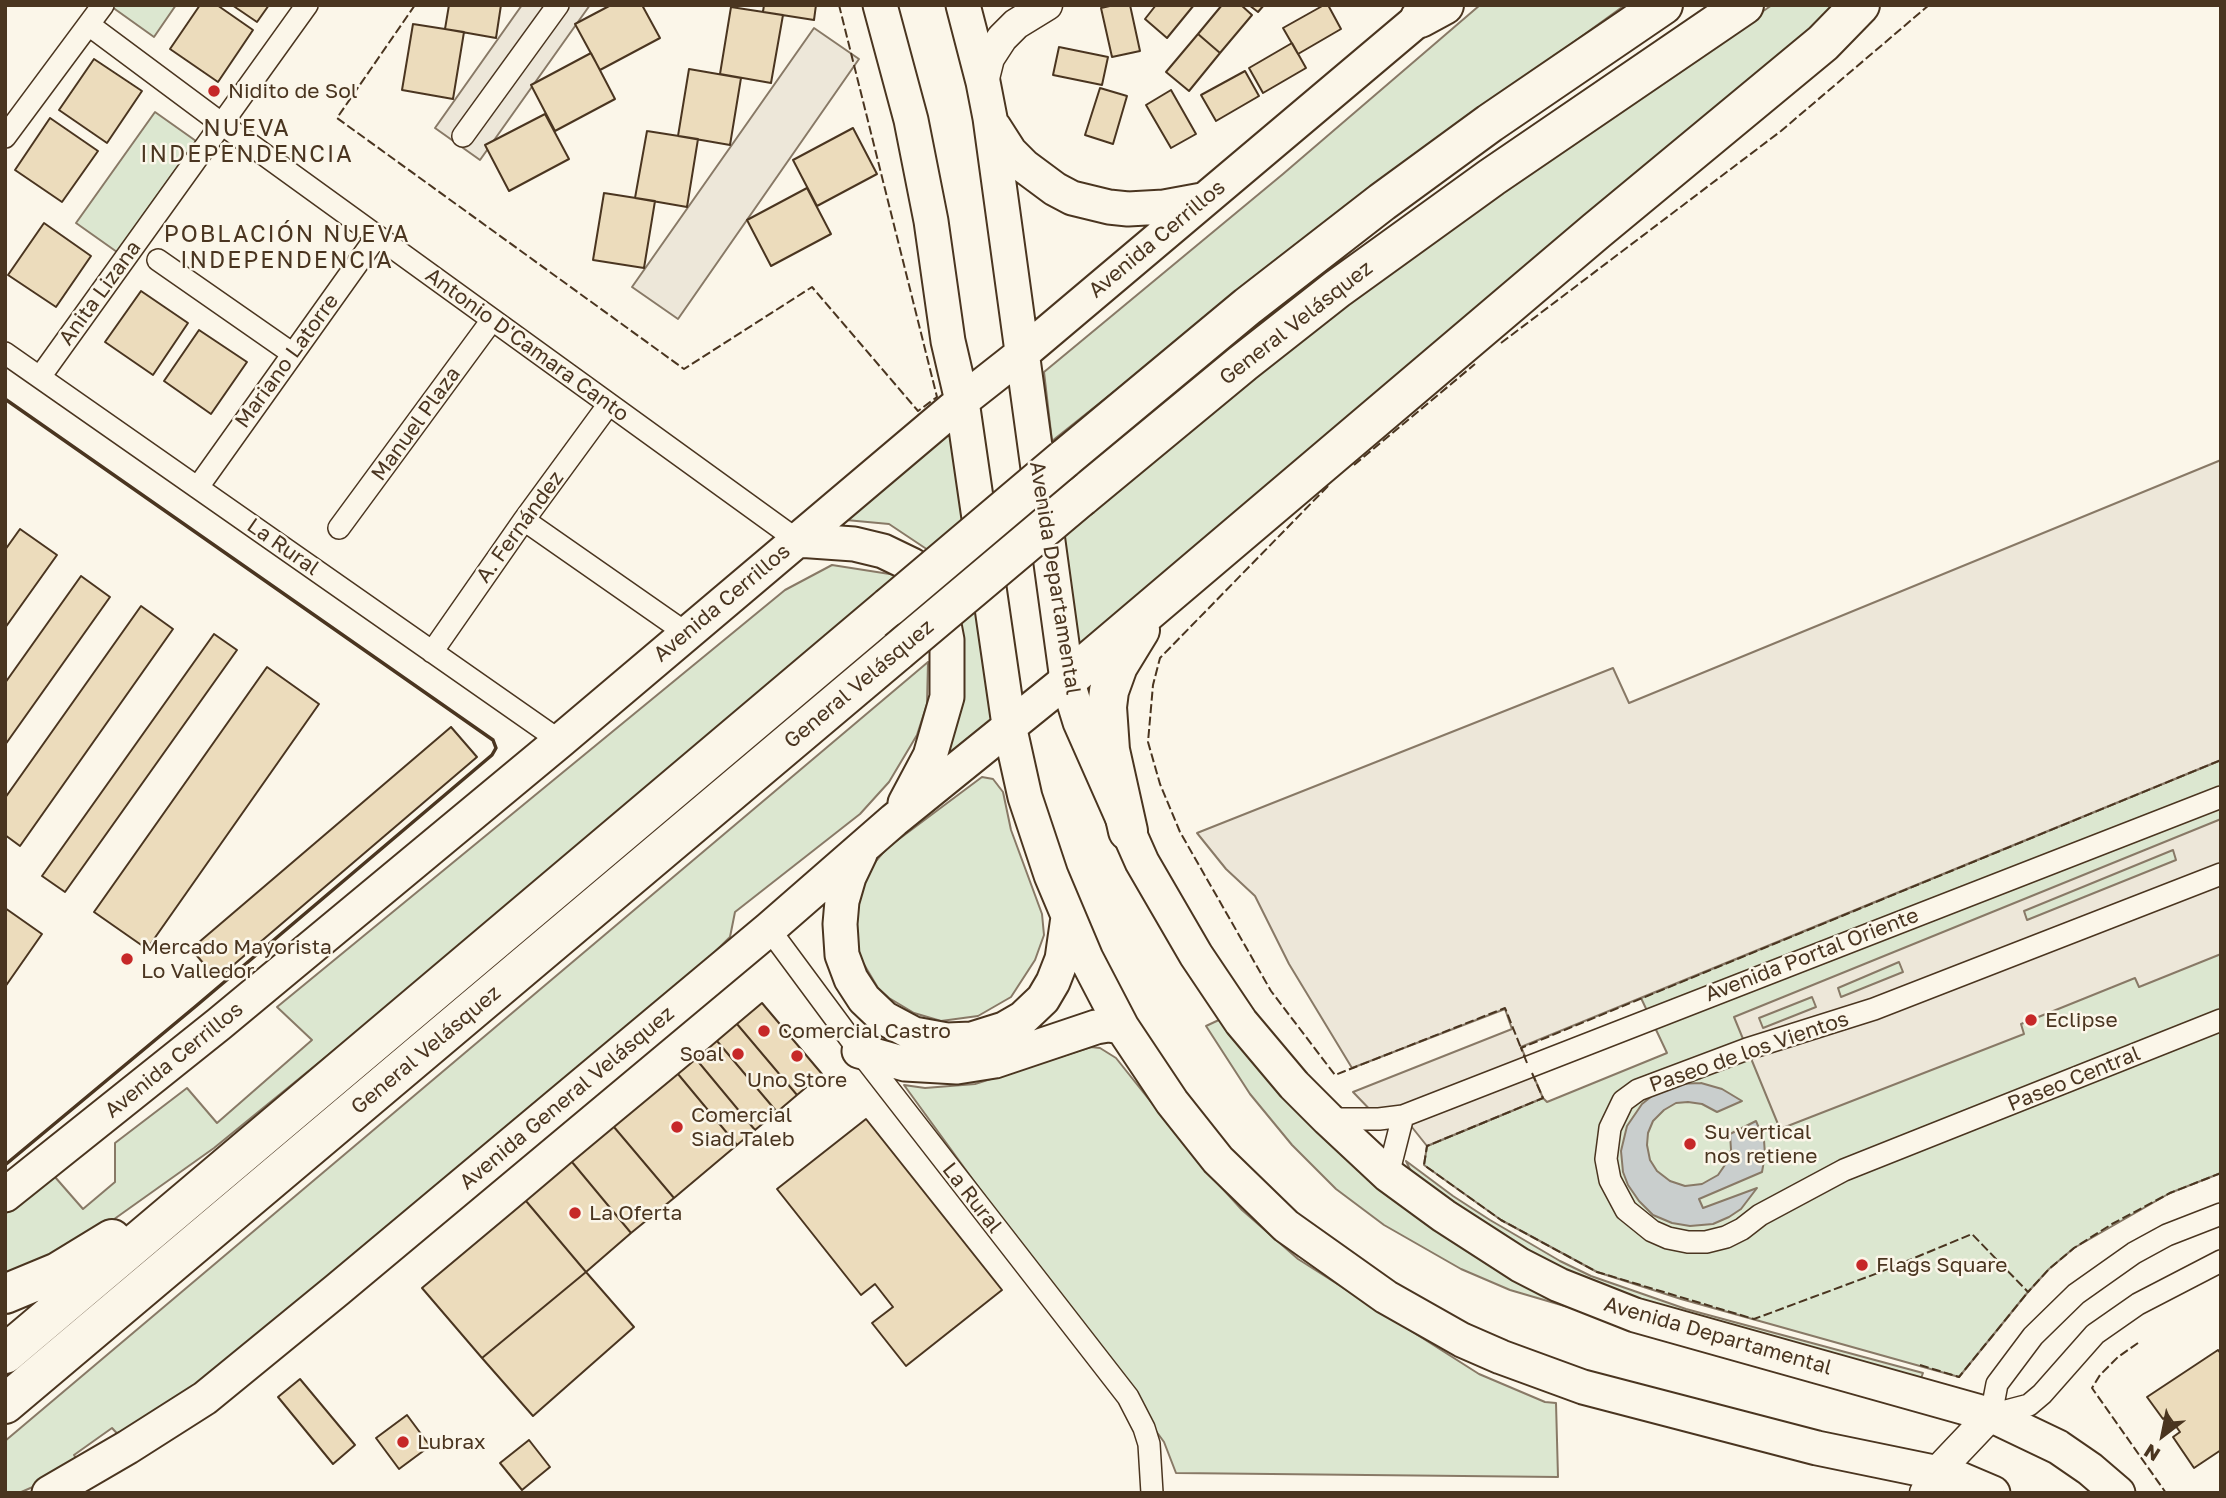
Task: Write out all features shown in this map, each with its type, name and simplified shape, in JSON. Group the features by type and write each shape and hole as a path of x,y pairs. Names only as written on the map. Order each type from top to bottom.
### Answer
{"highway":[{"name":"General Velásquez","path":"5,1354 1259,297 1490,123 1663,5"},
{"name":"General Velásquez","path":"5,1404 1243,363 1337,289 1492,177 1744,5"},
{"path":"1067,680 1586,240 1815,50 1860,5"},
{"path":"1128,831 1110,750 1108,691 1127,649 1161,600"},
{"path":"5,1294 58,1272 191,1197"},
{"path":"5,1316 58,1272"},
{"path":"5,1422 117,1309"}],"main road":[{"path":"880,5 918,156 931,221 948,341 962,401 1016,760 1036,833 1086,958 1122,1027 1152,1075 1218,1160 1286,1226 1347,1272 1425,1321 1501,1357 1583,1387 1817,1448 1930,1483 1968,1481 1993,1493"},
{"name":"Avenida Departamental","path":"970,6 1023,353 1067,680 1080,722 1142,862 1173,918 1241,1022 1294,1085 1388,1175 1482,1242 1520,1265 1599,1302 1672,1326 1991,1415 2066,1452 2118,1493"},
{"name":"Avenida Cerrillos","path":"5,1195 219,1024 1433,10"},
{"path":"989,118 1010,152 1024,166 1039,179 1072,198 1109,208 1128,209 1164,207 1205,199"},
{"path":"797,540 866,546 894,555 925,576 942,609 948,661 947,696 943,716 930,756 894,820"},
{"name":"Avenida General Velásquez","path":"50,1493 205,1398 769,929 894,820 1067,680"},
{"path":"864,846 849,877 842,901 839,923 842,955 851,979 864,999 884,1018 914,1034 934,1039 972,1039 1004,1029 1023,1018 1043,999 1053,982 1062,959 1068,916"},
{"path":"859,1051 905,1064 957,1068 1006,1058 1096,1027 1122,1027"}],"street":[{"path":"5,137 103,5"},
{"name":"Anita Lizana","path":"40,377 307,5"},
{"path":"463,136 558,5"},
{"path":"983,82 989,58 1002,38 1016,24 1047,5"},
{"name":"Antonio D'Camara Canto","path":"89,24 222,124 797,540"},
{"name":"Mariano Latorre","path":"198,487 377,236"},
{"path":"158,260 293,354"},
{"name":"Manuel Plaza","path":"340,528 492,320"},
{"name":"La Rural","path":"5,353 560,741"},
{"name":"A. Fernández","path":"432,652 609,404"},
{"path":"524,520 686,633"},
{"name":"Avenida Portal Oriente","path":"1328,1119 1403,1116 2221,797"},
{"name":"Paseo de los Vientos","path":"1927,1138 1844,1170 1760,1215 1742,1229 1706,1242 1668,1238 1634,1218 1621,1202 1610,1180 1606,1159 1610,1128 1615,1114 1623,1101 1638,1090 1747,1049 1874,1009 2221,874"},
{"name":"La Rural","path":"769,929 859,1051 1128,1397 1144,1428 1150,1452 1152,1484"},
{"name":"Paseo Central","path":"1927,1138 2221,1020"},
{"path":"1388,1175 1403,1116"},
{"path":"1930,1483 1991,1415 1997,1384 2033,1336 2076,1294 2134,1253 2166,1235 2221,1214"},
{"path":"1991,1415 2029,1405 2095,1334 2138,1304 2221,1261"}],"green space":[{"path":"176,5 154,37 112,7"},
{"path":"1480,5 1625,5 1346,207 1052,441 1044,372 1283,174"},
{"path":"1772,5 1838,5 1818,30 1075,654 1059,536 1336,307"},
{"path":"155,112 196,141 117,252 76,223"},
{"path":"950,433 996,718 939,762 931,552 889,524 846,520"},
{"path":"832,565 896,575 889,591 597,836 214,1148 89,1237 5,1281 5,1205 48,1169 83,1209 115,1182 115,1143 187,1088 217,1123 312,1040 277,1007 785,590"},
{"path":"928,662 927,704 917,735 889,782 860,814 735,912 730,937 636,1029 386,1236 124,1441 112,1428 74,1455 81,1466 19,1493 5,1493 5,1441"},
{"path":"2221,760 2221,1173 2170,1193 2074,1248 2049,1269 2028,1292 1959,1377 1681,1299 1597,1272 1501,1220 1424,1165 1427,1146 1543,1098 1547,1102 1667,1053 1641,998"},
{"path":"982,777 993,779 1003,792 1011,830 1042,914 1044,935 1035,960 1011,997 978,1016 941,1021 914,1013 878,988 859,956 852,917 870,868 887,848"},
{"path":"1221,1019 1585,1312 1510,1290 1461,1269 1384,1225 1336,1189 1292,1145 1250,1094 1206,1026"},
{"path":"1091,1047 1100,1048 1116,1058 1202,1166 1242,1210 1298,1259 1479,1374 1545,1402 1556,1403 1558,1477 1176,1473 1164,1442 904,1085 925,1088 975,1084"},
{"path":"1406,1161 1490,1220 1591,1276 1686,1309 1923,1373 1920,1381 1646,1305 1523,1251 1414,1178"}],"shaded area":[{"path":"522,5 590,5 480,160 435,128"},
{"path":"814,28 859,59 678,319 632,287"},
{"path":"2221,460 2221,760 1521,1047 1543,1098 1427,1146 1403,1116 1379,1119 1353,1092 1512,1029 1505,1009 1352,1068 1289,964 1255,896 1226,869 1197,833 1613,668 1629,703"},
{"path":"2221,819 2221,954 2139,987 2135,978 2021,1024 2024,1034 1780,1129 1734,1017","holes":["2173,850 2176,860 2027,920 2024,911","1899,962 1903,972 1841,997 1838,988","1812,997 1816,1007 1763,1028 1759,1018"]},
{"path":"1701,1083 1722,1089 1742,1101 1717,1112 1702,1104 1688,1102 1676,1103 1664,1110 1653,1121 1648,1133 1650,1160 1657,1171 1670,1181 1685,1186 1702,1184 1718,1175 1727,1162 1731,1150 1730,1134 1756,1121 1764,1140 1765,1155 1762,1172 1699,1199 1703,1208 1757,1188 1741,1209 1713,1224 1690,1226 1672,1223 1653,1215 1639,1201 1623,1172 1621,1151 1627,1126 1642,1104 1657,1092 1676,1084"}],"building":[{"path":"200,5 217,5 253,30 218,82 170,49"},
{"path":"232,5 269,5 257,22"},
{"path":"449,5 501,5 496,38 445,29"},
{"path":"611,5 642,5 660,38 600,70 575,24"},
{"path":"764,5 816,5 814,20 763,12"},
{"path":"1130,5 1140,51 1112,57 1101,8"},
{"path":"1156,5 1194,5 1167,38 1145,19"},
{"path":"1222,5 1241,5 1252,15 1220,53 1198,34"},
{"path":"1249,5 1264,5 1258,12"},
{"path":"1328,5 1341,29 1298,54 1283,28"},
{"path":"731,7 783,15 771,83 720,74"},
{"path":"413,24 464,32 453,99 402,90"},
{"path":"1198,34 1220,53 1189,91 1166,72"},
{"path":"1292,43 1306,68 1263,93 1249,68"},
{"path":"1059,47 1108,57 1102,85 1053,75"},
{"path":"591,53 615,99 555,131 531,85"},
{"path":"94,59 142,91 107,143 59,110"},
{"path":"689,69 741,78 730,145 678,136"},
{"path":"1245,71 1259,96 1216,121 1201,95"},
{"path":"1100,88 1127,96 1113,144 1085,135"},
{"path":"1171,90 1196,134 1171,148 1146,105"},
{"path":"545,114 569,159 509,191 485,145"},
{"path":"50,118 98,151 62,202 15,170"},
{"path":"853,128 877,174 817,206 793,160"},
{"path":"647,131 698,139 687,207 635,198"},
{"path":"807,188 831,234 771,266 747,220"},
{"path":"604,193 655,201 644,268 593,260"},
{"path":"44,223 91,256 56,307 8,275"},
{"path":"141,291 188,323 153,375 105,342"},
{"path":"199,330 247,362 211,414 164,381"},
{"path":"20,529 57,555 5,628 5,550"},
{"path":"81,576 110,597 5,745 5,683"},
{"path":"141,606 173,629 20,846 5,835 5,798"},
{"path":"214,634 237,650 65,892 42,876"},
{"path":"267,667 319,704 147,949 94,912"},
{"path":"451,727 477,757 217,979 191,949"},
{"path":"5,908 42,934 5,987"},
{"path":"762,1003 822,1074 797,1095 737,1024"},
{"path":"737,1024 797,1095 777,1112 717,1041"},
{"path":"717,1041 777,1112 755,1130 696,1059"},
{"path":"696,1059 755,1130 737,1145 678,1074"},
{"path":"678,1074 737,1145 674,1198 614,1127"},
{"path":"866,1119 1002,1290 906,1366 872,1323 893,1307 875,1284 861,1295 777,1189"},
{"path":"614,1127 674,1198 631,1233 572,1162"},
{"path":"572,1162 631,1233 586,1272 526,1201"},
{"path":"526,1201 586,1272 482,1358 422,1288"},
{"path":"586,1272 634,1327 533,1416 482,1358"},
{"path":"2218,1350 2221,1354 2221,1450 2194,1468 2173,1437 2180,1432 2168,1415 2163,1419 2147,1397"},
{"path":"300,1379 355,1445 333,1464 278,1397"},
{"name":"Lubrax","path":"407,1415 430,1446 399,1469 376,1438"},
{"path":"529,1440 550,1467 522,1490 500,1463"}],"fence":[{"path":"415,5 337,118 684,369 812,287 918,411 937,397 839,5"},
{"path":"1501,343 1781,131 1929,5"},
{"path":"1354,465 1475,364"},
{"path":"1328,486 1160,658 1153,685 1148,742 1160,784 1180,832 1271,991 1335,1075 1505,1008 1521,1048"},
{"path":"1527,1063 1521,1048 2221,760"},
{"path":"1532,1073 1543,1098 1427,1146 1424,1165 1501,1220 1597,1272 1754,1319 1878,1273 1972,1234 2028,1292 2049,1269 2074,1248 2112,1224 2170,1193 2221,1173"},
{"path":"1920,1365 1959,1377 2028,1292"},
{"path":"2138,1343 2118,1357 2100,1375 2092,1388 2166,1493"}],"wall":[{"path":"5,399 493,740 496,748 492,755 5,1165"}],"place":[{"name":"Nidito de Sol","path":"214,91"},
{"name":"Mercado Mayorista Lo Valledor","path":"127,959"},
{"name":"Eclipse","path":"2031,1020"},
{"name":"Comercial Castro","path":"764,1031"},
{"name":"Soal","path":"738,1054"},
{"name":"Uno Store","path":"797,1056"},
{"name":"Comercial Siad Taleb","path":"677,1127"},
{"name":"Su vertical nos retiene","path":"1690,1144"},
{"name":"La Oferta","path":"575,1213"},
{"name":"Flags Square","path":"1862,1265"},
{"name":"Lubrax","path":"403,1442"}],"district":[{"name":"NUEVA INDEPENDENCIA","path":"247,142"},
{"name":"POBLACIÓN NUEVA INDEPENDENCIA","path":"287,248"}]}
